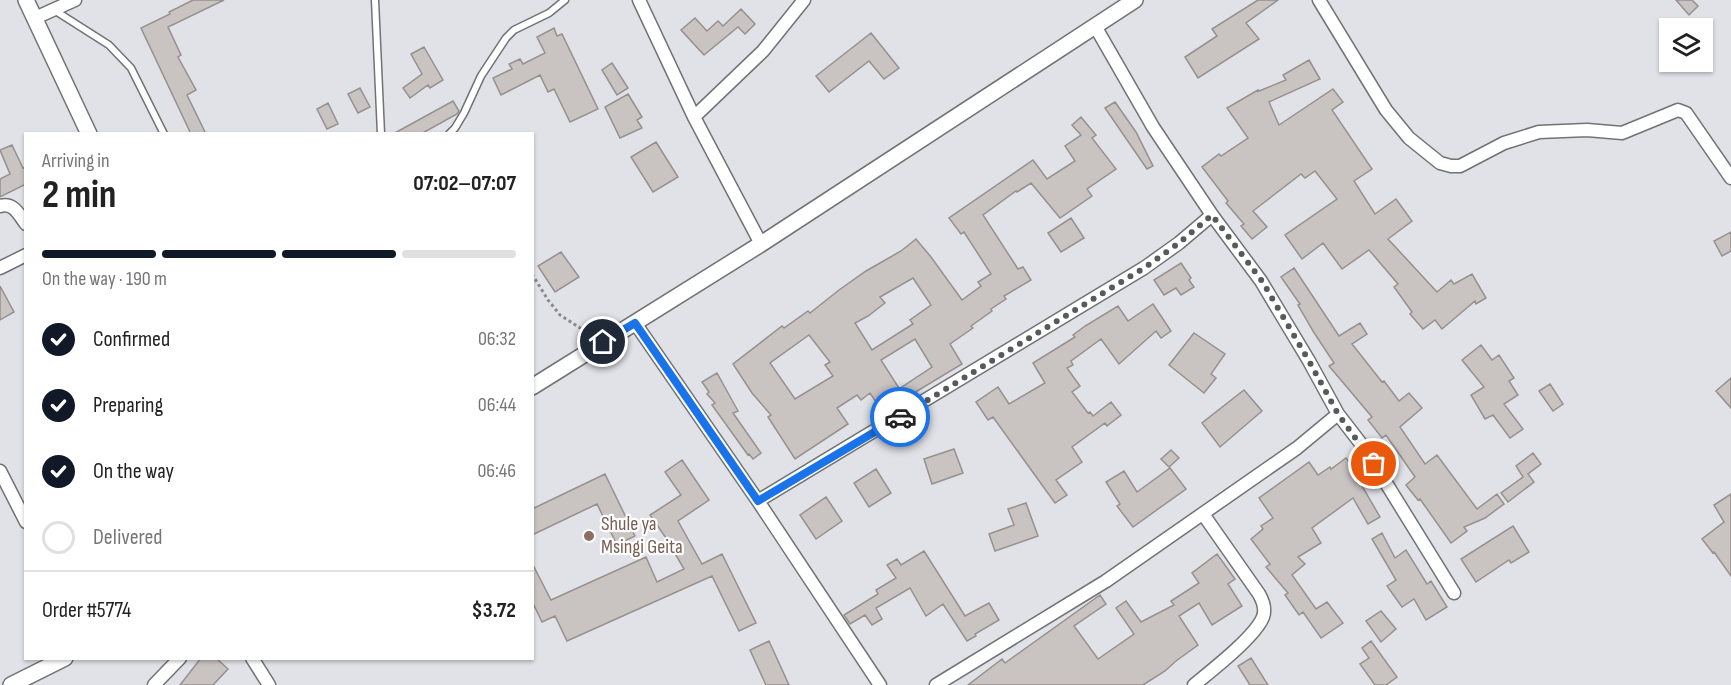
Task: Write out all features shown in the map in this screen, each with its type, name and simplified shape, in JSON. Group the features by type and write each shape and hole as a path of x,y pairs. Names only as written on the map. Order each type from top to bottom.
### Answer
{"street":[{"path":"26,0 88,132"},
{"path":"34,18 75,0"},
{"path":"639,0 694,117 761,244"},
{"path":"694,117 763,51 804,0"},
{"path":"534,386 761,244 1135,0"},
{"path":"1319,0 1386,110 1409,138 1440,163 1460,166 1504,143 1539,132 1587,130 1622,133 1678,110 1686,114 1731,178"},
{"path":"1095,26 1153,127 1212,215 1262,281 1338,414 1365,449 1454,593"},
{"path":"0,206 8,205 13,208 24,222"},
{"path":"758,501 1144,268 1212,215"},
{"path":"0,268 24,256"},
{"path":"635,323 758,501 880,685"},
{"path":"936,685 1106,581 1298,448 1338,414"},
{"path":"0,471 24,518"},
{"path":"1194,685 1252,631 1264,612 1259,594 1203,514"},
{"path":"11,685 61,660"},
{"path":"154,685 178,660"},
{"path":"253,660 269,685"}],"lane":[{"path":"375,0 381,132"},
{"path":"450,132 464,114 481,76 506,38 514,30 549,13 565,0"},
{"path":"54,9 109,45 131,68 163,132"}],"path":[{"path":"534,277 560,315 603,342"}],"building":[{"path":"193,0 224,0 168,27 181,55 178,57 196,90 187,95 205,132 190,132 141,28 170,14 169,12"},
{"path":"1258,0 1278,0 1246,23 1259,39 1198,78 1185,57 1217,36 1212,29"},
{"path":"1676,0 1692,0 1698,6 1689,15"},
{"path":"741,9 755,24 745,34 738,27 704,55 681,30 695,18 707,31 718,21 723,26"},
{"path":"554,28 557,36 562,34 598,109 570,122 554,89 548,92 540,75 501,95 493,78 512,69 509,64 520,59 523,64 545,53 537,37"},
{"path":"871,33 899,68 884,79 869,61 829,92 816,76"},
{"path":"424,47 443,80 430,88 428,85 410,98 403,88 422,74 411,54"},
{"path":"1309,60 1320,79 1269,102 1279,125 1333,89 1343,102 1332,110 1372,169 1354,181 1375,214 1396,199 1412,221 1388,239 1437,292 1451,280 1454,284 1472,274 1486,298 1476,304 1475,301 1442,329 1435,320 1423,329 1410,314 1412,312 1394,287 1398,284 1369,250 1342,269 1323,243 1302,259 1285,235 1337,199 1315,171 1305,178 1301,174 1253,211 1267,227 1252,239 1241,226 1244,224 1226,203 1228,201 1202,167 1219,154 1221,156 1248,138 1227,108 1258,90 1286,80 1283,75"},
{"path":"612,63 628,88 617,95 602,70"},
{"path":"360,88 370,107 358,113 348,94"},
{"path":"628,94 642,117 637,120 642,128 620,138 605,107"},
{"path":"453,101 459,111 425,132 397,132"},
{"path":"1115,102 1136,132 1153,166 1147,169 1105,108"},
{"path":"328,103 338,124 327,129 317,109"},
{"path":"1081,117 1096,135 1092,138 1116,169 1087,189 1092,196 1060,218 1031,183 983,215 1018,269 1023,267 1031,280 1004,296 1006,299 971,326 973,328 950,344 962,364 909,396 902,387 932,367 915,339 881,360 904,396 882,411 870,393 861,400 857,395 837,408 848,424 795,459 768,417 771,415 752,393 733,364 782,326 784,328 808,311 810,313 866,271 901,251 916,239 962,300 981,286 978,282 991,274 964,232 961,234 949,218 1033,160 1047,179 1075,161 1065,146 1081,135 1072,125","holes":["913,278 931,305 910,320 913,324 872,350 855,323 885,303 880,297","809,335 830,362 825,365 833,376 795,399 770,363"]},
{"path":"656,142 678,177 653,192 631,157"},
{"path":"12,145 24,168 24,185 0,197 0,179 10,174 0,150"},
{"path":"1071,218 1084,238 1061,252 1048,233"},
{"path":"1731,232 1731,251 1722,256 1714,241"},
{"path":"561,252 579,277 555,292 538,266"},
{"path":"1181,263 1194,287 1181,295 1176,288 1164,295 1154,280"},
{"path":"1294,268 1339,336 1360,323 1367,334 1352,344 1399,401 1409,393 1422,408 1400,427 1425,464 1437,455 1477,509 1497,494 1504,504 1485,518 1464,527 1467,531 1451,543 1420,499 1418,500 1406,485 1415,477 1386,435 1382,438 1368,420 1372,417 1329,366 1334,363 1298,305 1300,304 1281,277"},
{"path":"0,286 14,312 0,320"},
{"path":"1153,304 1171,331 1161,338 1156,331 1119,364 1101,339 1071,361 1073,365 1067,368 1080,386 1072,392 1088,413 1090,412 1093,416 1111,402 1121,415 1107,426 1105,423 1072,447 1082,462 1056,480 1067,495 1055,503 993,417 988,420 976,402 998,387 1009,404 1045,383 1033,363 1075,337 1073,335 1085,326 1118,306 1128,321"},
{"path":"1194,333 1225,354 1211,374 1216,378 1204,393 1169,365"},
{"path":"1481,345 1492,360 1499,355 1514,378 1509,381 1518,395 1504,404 1523,429 1510,438 1493,415 1485,419 1471,395 1484,387 1462,360"},
{"path":"717,373 738,411 733,413 761,453 753,459 712,405 715,403 707,394 709,392 702,382"},
{"path":"1731,378 1731,408 1716,391"},
{"path":"1550,384 1563,404 1553,411 1539,391"},
{"path":"1244,390 1262,411 1220,447 1202,423"},
{"path":"954,449 963,473 932,484 924,459"},
{"path":"1171,450 1179,458 1169,467 1161,459"},
{"path":"1533,453 1541,464 1528,474 1534,482 1508,502 1501,493 1523,477 1516,466"},
{"path":"1346,458 1364,481 1361,484 1380,517 1368,524 1353,498 1312,528 1321,543 1298,557 1305,564 1292,575 1316,609 1327,602 1343,623 1321,638 1303,612 1299,615 1285,595 1288,593 1266,567 1270,564 1251,539 1263,529 1261,526 1273,518 1259,498 1309,462 1318,475"},
{"path":"682,460 709,500 678,521 702,564 722,554 756,623 739,631 712,576 567,641 555,616 542,622 534,605 534,567 551,600 646,557 657,582 684,569 650,515 681,495 665,472"},
{"path":"1170,468 1186,489 1133,527 1117,506 1120,504 1106,482 1124,471 1137,492"},
{"path":"876,469 891,493 869,507 854,483"},
{"path":"605,474 635,536 617,545 597,504 534,534 534,508"},
{"path":"1731,494 1731,576 1702,539 1724,522 1714,505"},
{"path":"826,497 842,521 816,539 800,515"},
{"path":"1026,503 1038,536 995,551 989,534 1014,525 1008,509"},
{"path":"1513,526 1529,552 1511,563 1509,560 1476,582 1461,559"},
{"path":"1382,533 1395,558 1406,550 1427,584 1431,581 1447,607 1426,620 1414,599 1402,607 1387,586 1396,580 1372,539"},
{"path":"924,551 965,616 989,603 999,620 967,641 943,604 926,616 910,588 876,608 882,619 872,625 865,615 850,624 844,615 878,594 876,590 896,578 887,565 897,559 901,565"},
{"path":"1217,554 1235,579 1228,584 1242,606 1212,625 1199,603 1179,616 1198,645 1143,685 968,685 1002,659 1005,663 1100,595 1106,604 1074,626 1098,659 1134,634 1116,608 1126,601 1141,622 1174,605 1171,601 1199,583 1192,573"},
{"path":"1381,611 1396,629 1381,642 1366,621"},
{"path":"769,641 789,685 766,685 750,650"},
{"path":"1371,641 1397,677 1386,685 1375,685 1360,664 1369,658 1362,648"},
{"path":"1251,658 1268,685 1250,685 1238,666"},
{"path":"199,660 218,660 228,669 213,685 180,685"}],"way so far":[{"path":"900,417 1144,268 1212,215 1262,281 1338,414 1374,464"}],"place":[{"name":"Shule ya Msingi Geita","path":"589,536"}],"route":[{"path":"603,342 635,323 758,501 900,417"}]}
